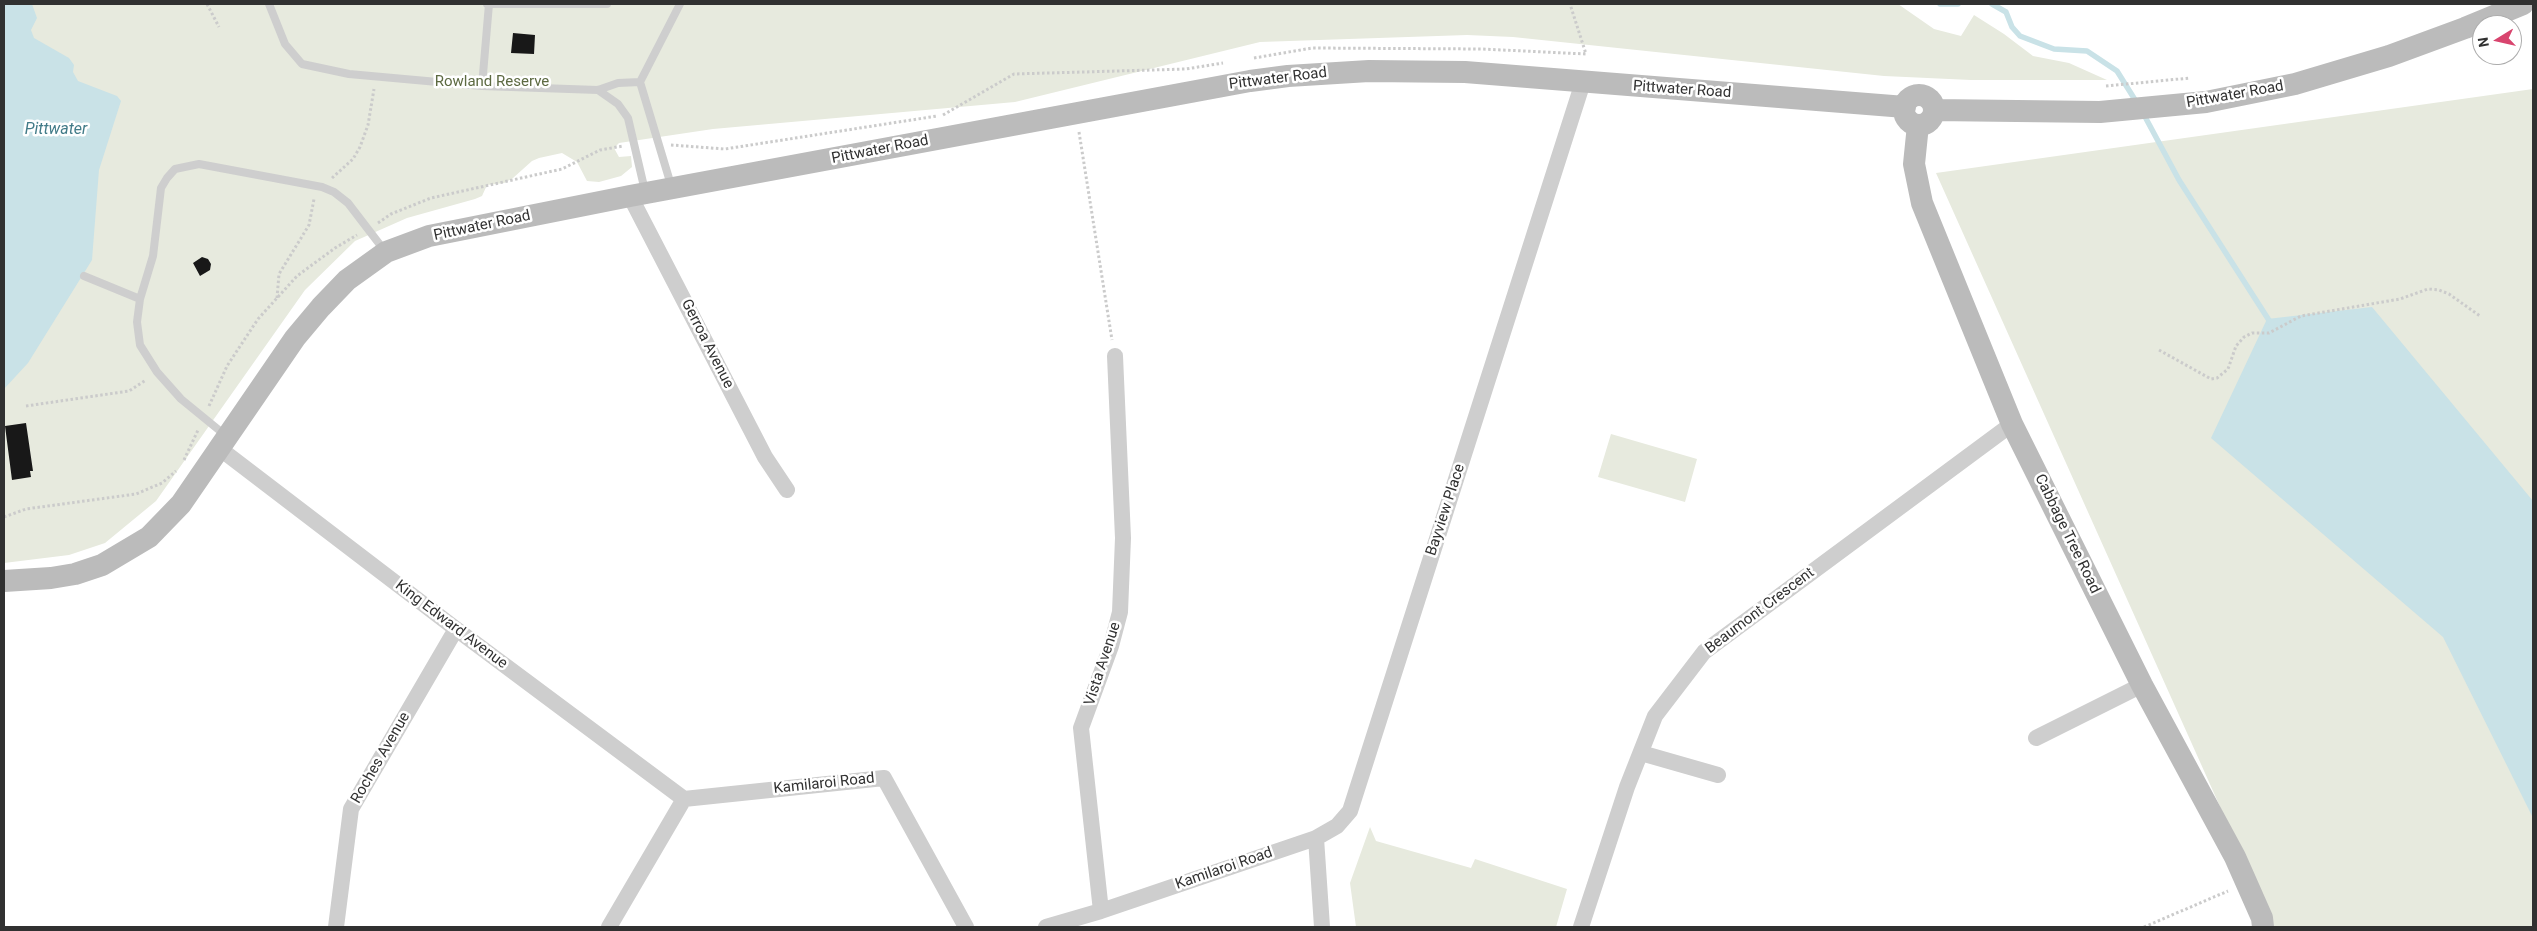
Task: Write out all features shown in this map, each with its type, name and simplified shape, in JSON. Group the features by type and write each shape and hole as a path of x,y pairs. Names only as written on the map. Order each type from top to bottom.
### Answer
{"main road":[{"name":"Pittwater Road","path":"4,581 51,578 75,574 102,565 125,553 166,521 182,504 294,338 347,280 386,252 429,236 638,194 1250,81 1330,72 1465,72 1919,114 2100,112 2206,102 2294,84 2389,56 2523,4"},
{"name":"Cabbage Tree Road","path":"1919,114 1914,164 1922,204 2012,424 2142,685 2235,857 2262,918 2263,927"}],"street":[{"name":"Bayview Place","path":"1316,838 1337,826 1350,811 1583,82"},
{"name":"Gerroa Avenue","path":"638,194 765,457 787,490"},
{"name":"Vista Avenue","path":"1101,911 1081,728 1111,646 1120,612 1123,538 1115,356"},
{"name":"Beaumont Crescent","path":"1580,927 1627,787 1655,716 1704,652 2012,424"},
{"name":"King Edward Avenue","path":"223,442 456,629 684,799"},
{"name":"Roches Avenue","path":"336,927 352,809 456,629"},
{"path":"2036,738 2142,685"},
{"path":"1641,753 1718,775"},
{"name":"Kamilaroi Road","path":"684,799 884,778 966,927"},
{"path":"609,927 684,799"},
{"name":"Kamilaroi Road","path":"1046,927 1101,911 1316,838"},
{"path":"1316,838 1322,927"}],"lane":[{"path":"269,4 285,44 302,64 376,76 482,86 598,90 618,84 640,82"},
{"path":"482,86 488,4 607,4"},
{"path":"672,189 640,82 680,4"},
{"path":"598,90 618,104 628,118 638,194"},
{"path":"223,442 204,418 181,399 157,372 140,345 137,322 140,299 153,256 161,188 175,169 199,164 334,192 348,203 386,252"},
{"path":"84,276 140,299"}],"path":[{"path":"207,4 218,28"},
{"path":"1570,4 1586,54"},
{"path":"277,298 279,274 309,225 314,197 353,159 360,147 368,125 376,76"},
{"path":"2106,86 2190,78"},
{"path":"1076,113 1115,356"},
{"path":"2159,350 2211,379 2217,378 2228,370 2236,346 2244,337 2252,334 2270,333 2302,316 2400,299 2428,289 2439,290 2449,294 2480,316"},
{"path":"26,406 130,391 157,372"},
{"path":"4,517 26,509 136,494 162,483 181,468 204,418"},
{"path":"2144,927 2247,882"}],"green space":[{"name":"Rowland Reserve","path":"4,4 1898,4 1934,29 1961,36 1974,15 2004,34 2033,56 2069,63 2107,80 1971,80 1884,76 1513,37 1467,35 1260,42 1015,102 713,129 619,143 614,148 619,157 631,156 632,167 621,176 599,182 587,181 577,162 562,153 539,158 532,161 513,178 504,183 487,185 482,196 407,218 355,241 305,290 156,501 105,543 69,555 4,563"},
{"path":"2533,89 2533,927 2274,927 1936,173"},
{"path":"1611,434 1697,459 1685,502 1598,477"},
{"path":"1370,827 1376,841 1471,868 1475,859 1567,889 1556,927 1356,927 1350,883"}],"water":[{"name":"Pittwater","path":"4,4 32,4 37,18 31,30 34,38 69,58 74,65 73,72 78,81 117,96 121,101 99,170 92,260 28,363 4,389"},
{"path":"2372,307 2533,501 2533,818 2443,637 2211,438 2267,319"}],"building":[{"path":"513,33 535,35 534,54 511,53"},
{"path":"202,257 208,259 211,264 210,270 200,276 193,263"},
{"path":"26,423 33,471 30,471 31,477 12,480 5,426"}],"waterway":[{"path":"1940,4 1958,4"},
{"path":"1992,4 2006,12 2012,27 2020,36 2054,49 2087,51 2117,71 2137,103"},
{"path":"2143,113 2179,180 2272,325"}]}
